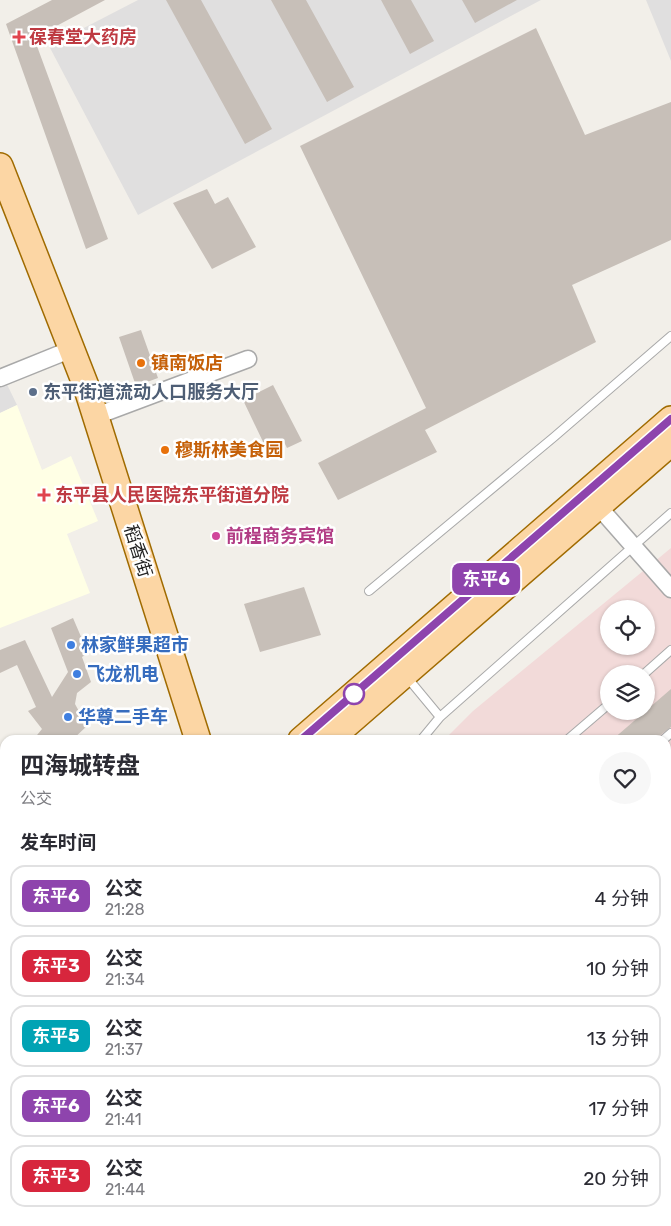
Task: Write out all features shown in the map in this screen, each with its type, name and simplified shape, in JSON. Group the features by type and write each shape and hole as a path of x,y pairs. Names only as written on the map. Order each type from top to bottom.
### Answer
{"main road":[{"name":"稻香街","path":"0,166 72,349 96,416 196,735"},
{"path":"307,735 671,419"},
{"path":"335,735 671,443"}],"street":[{"path":"0,378 72,349"},
{"path":"96,416 248,359"},
{"path":"598,506 671,589"}],"lane":[{"path":"369,592 671,336"},
{"path":"425,735 440,717 671,513"},
{"path":"654,665 671,650"},
{"path":"404,674 440,717"},
{"path":"573,735 600,712"}],"shaded area":[{"path":"138,0 541,0 138,215 49,46"},
{"path":"646,0 671,0 671,61"},
{"path":"0,370 17,405 0,413"},
{"name":"东平县人民医院东平街道分院","path":"17,405 42,470 71,456 98,521 67,534 90,593 0,628 0,413"},
{"path":"671,548 671,735 449,735 473,711 600,606 600,655 655,655 655,600 608,600"}],"building":[{"path":"52,0 105,0 34,38 108,239 86,249 6,24"},
{"path":"166,0 201,0 272,129 245,144"},
{"path":"271,0 306,0 354,87 327,102"},
{"path":"381,0 411,0 434,41 410,54"},
{"path":"462,0 517,0 475,23"},
{"path":"536,28 585,135 671,102 671,240 572,285 596,342 425,430 437,452 338,500 318,463 426,408 300,146"},
{"path":"207,189 215,204 228,197 256,247 212,269 173,203"},
{"path":"141,330 158,378 136,386 119,337"},
{"path":"273,385 302,441 287,448 283,440 266,448 243,400"},
{"path":"304,587 321,635 260,652 244,604"},
{"path":"73,618 88,653 82,657 91,682 77,693 75,704 87,726 77,735 37,735 42,729 28,711 36,707 17,665 0,673 0,650 25,640 52,697 68,672 51,628"},
{"path":"671,689 671,727 660,735 618,735 635,720 655,720 655,703"}],"bus line":[{"name":"东平6","path":"307,735 671,419"}],"place":[{"name":"葆春堂大药房","path":"19,37"},
{"name":"镇南饭店","path":"141,363"},
{"name":"东平街道流动人口服务大厅","path":"33,392"},
{"name":"穆斯林美食园","path":"165,450"},
{"name":"东平县人民医院东平街道分院","path":"44,495"},
{"name":"前程商务宾馆","path":"216,536"},
{"name":"林家鲜果超市","path":"71,645"},
{"name":"飞龙机电","path":"77,674"},
{"name":"华尊二手车","path":"68,717"}]}
